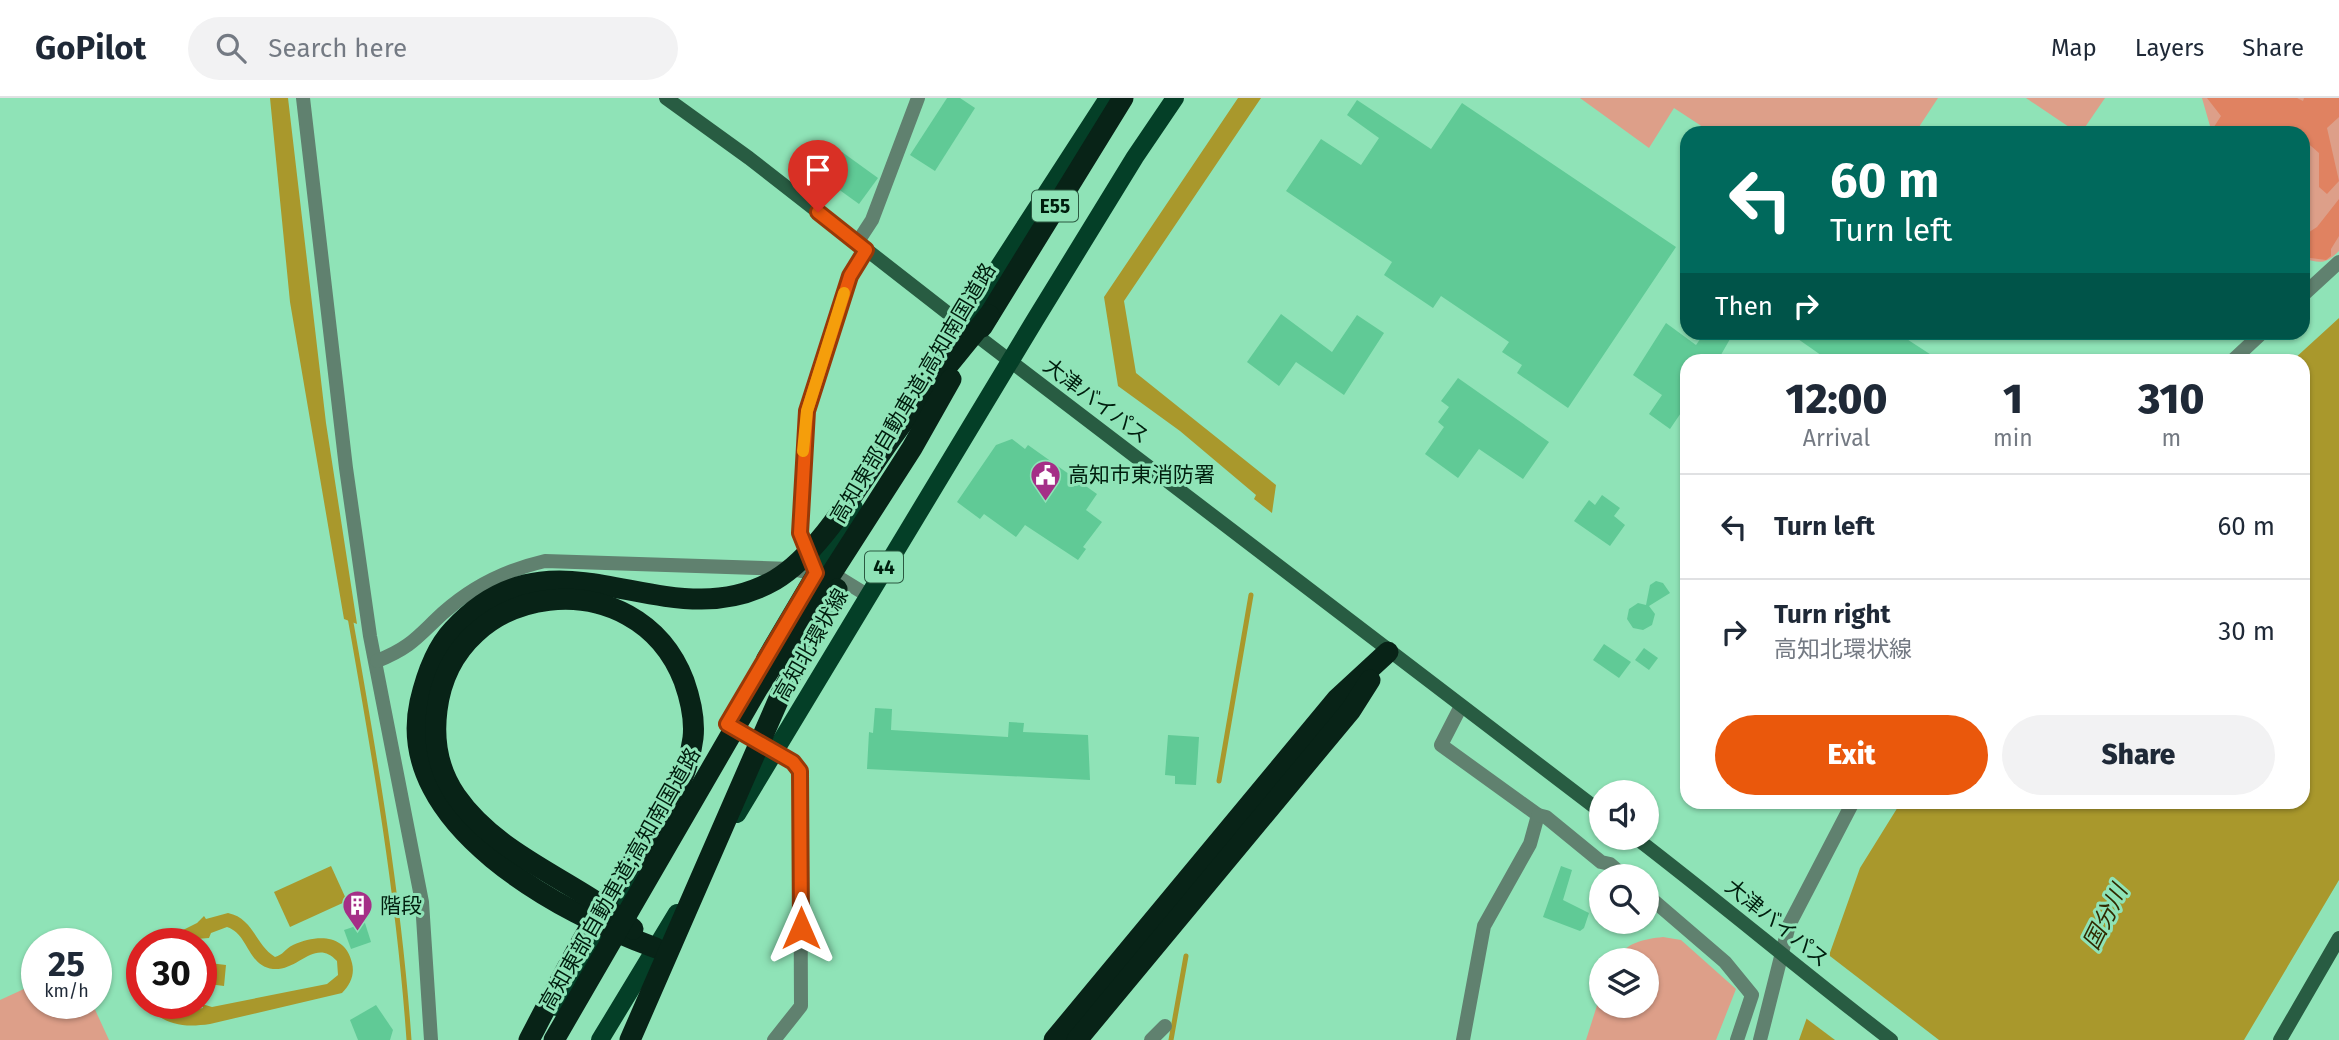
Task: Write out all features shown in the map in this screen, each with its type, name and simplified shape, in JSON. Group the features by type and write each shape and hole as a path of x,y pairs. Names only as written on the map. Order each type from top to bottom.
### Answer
{"highway":[{"name":"高知東部自動車道;高知南国道路","path":"554,1040 758,688 912,448 989,315 1123,98"},
{"path":"656,948 511,871 462,832 431,788 418,738 418,709 424,682 451,632 471,613 514,588 539,582 588,591 713,601 735,598 778,579 797,563 826,529 895,433 989,315"},
{"path":"630,1040 780,694 912,448"},
{"path":"529,1040 589,929 669,805 681,782 693,736 687,689 666,648 631,617 588,591"},
{"path":"1054,1040 1337,699 1388,652"},
{"path":"1077,1040 1351,710 1388,652"}],"main road":[{"name":"大津バイパス","path":"666,98 1589,803"},
{"name":"高知北環状線","path":"537,1040 962,325 1108,98"},
{"name":"高知北環状線","path":"600,1040 867,595 1135,157 1175,98"},
{"name":"大津バイパス","path":"1652,850 1746,922 1786,959 1891,1040"},
{"path":"2280,1040 2339,938"}],"street":[{"path":"303,98 346,468 370,636 422,902 431,1040"},
{"path":"816,573 800,533 807,411 850,276 918,98"},
{"path":"2310,289 2339,262"},
{"path":"2239,354 2254,340"},
{"path":"377,661 414,643 441,615 477,587 512,570 545,561 791,569 841,579 867,595"},
{"path":"1461,706 1441,745 1538,816 1546,817 1601,862 1610,864"},
{"path":"727,724 793,762 800,771 801,1006 774,1040"},
{"path":"1760,1040 1786,959 1789,925 1849,809"},
{"path":"1463,1040 1484,926 1530,844 1538,816"},
{"path":"1659,905 1725,962 1752,995 1737,1040"},
{"path":"1151,1040 1165,1026"}],"shaded area":[{"path":"1580,98 1938,98 1920,126 1701,126 1674,108 1649,148"},
{"path":"2026,98 2105,98 2086,126 2068,126"},
{"path":"2202,98 2339,98 2339,251 2326,261 2310,260 2310,126 2210,126"},
{"path":"2207,98 2297,98 2303,101 2304,98 2339,98 2339,117 2327,128 2339,181 2327,194 2319,187 2319,153 2310,145 2310,126 2215,126 2221,116"},
{"path":"2339,199 2339,236 2331,249 2331,256 2326,260 2310,258 2310,232 2317,227"},
{"path":"1663,937 1681,940 1736,989 1716,1040 1586,1040 1593,1018 1659,1018 1659,948 1628,948 1643,940"},
{"path":"21,990 21,1019 99,1019 109,1040 0,1040 0,1000"}],"water":[{"path":"270,98 288,98 326,423 357,624 344,619 290,302"},
{"path":"1238,98 1261,98 1124,301 1136,373 1276,485 1272,513 1254,499 1256,495 1180,431 1118,386 1104,297"},
{"name":"国分川","path":"2339,318 2339,880 2244,1040 1799,1040 1860,868 1897,809 2310,809 2310,354 2300,354"},
{"path":"331,866 347,901 290,927 274,892"},
{"path":"228,913 236,916 249,926 268,952 275,957 293,945 311,939 336,941 348,953 352,963 352,976 342,993 210,1024 191,1026 166,1020 217,1019 217,1006 327,984 338,975 337,961 321,952 282,968 264,967 240,936 227,927 217,931 217,928 187,928 204,916 206,919"},
{"path":"217,964 226,965 224,986 217,985"}],"pier":[{"path":"1826,953 1939,1040 1835,1040 1803,1016"}],"building":[{"path":"947,98 960,98 975,108 935,171 910,155"},
{"path":"1357,100 1431,149 1462,103 1676,247 1568,408 1517,373 1522,365 1502,352 1509,342 1441,296 1433,308 1384,275 1392,262 1286,191 1321,139 1361,165 1379,138 1347,115"},
{"path":"842,152 878,178 859,204 823,178"},
{"path":"1281,314 1332,352 1357,315 1384,333 1344,395 1296,362 1279,386 1247,362"},
{"path":"1666,323 1680,333 1680,340 1689,340 1696,345 1699,340 1729,340 1721,354 1680,354 1680,414 1670,429 1649,414 1662,395 1633,375"},
{"path":"1799,340 1908,340 1930,354 1819,354"},
{"path":"1458,378 1549,442 1523,479 1479,449 1458,478 1425,454 1444,427 1438,422 1449,407 1441,401"},
{"name":"高知市東消防署","path":"1012,439 1025,449 1028,445 1097,494 1086,510 1102,522 1083,547 1086,549 1078,560 1025,525 1016,537 984,514 980,519 957,502 996,445"},
{"path":"1602,495 1620,508 1614,516 1625,525 1610,546 1574,521 1589,500 1595,505"},
{"path":"1656,581 1663,583 1670,593 1649,606 1655,614 1652,625 1643,630 1633,628 1627,619 1629,609 1638,603 1646,605 1650,585"},
{"path":"1604,644 1631,662 1619,678 1593,660"},
{"path":"1644,648 1658,658 1649,670 1635,660"},
{"path":"875,708 892,709 891,730 1008,737 1009,722 1024,723 1023,732 1088,735 1090,780 867,769 869,732 873,733"},
{"path":"1168,735 1199,737 1196,785 1175,784 1175,776 1165,775"},
{"path":"1561,866 1572,870 1563,900 1589,913 1584,928 1580,931 1543,917"},
{"name":"階段","path":"365,923 371,942 351,949 344,930"},
{"path":"376,1005 393,1030 390,1040 358,1040 350,1020"}],"waterway":[{"path":"1219,781 1251,595"},
{"path":"350,617 393,880 409,1040"},
{"path":"1171,1040 1186,956"}],"slow traffic":[{"path":"803,451 807,411 844,293"}],"place":[{"name":"高知市東消防署","path":"1045,502"},
{"name":"階段","path":"357,933"}],"route":[{"path":"801,928 800,771 793,762 727,724 816,573 800,533 801,468 807,411 850,276 866,250 818,212"}]}
